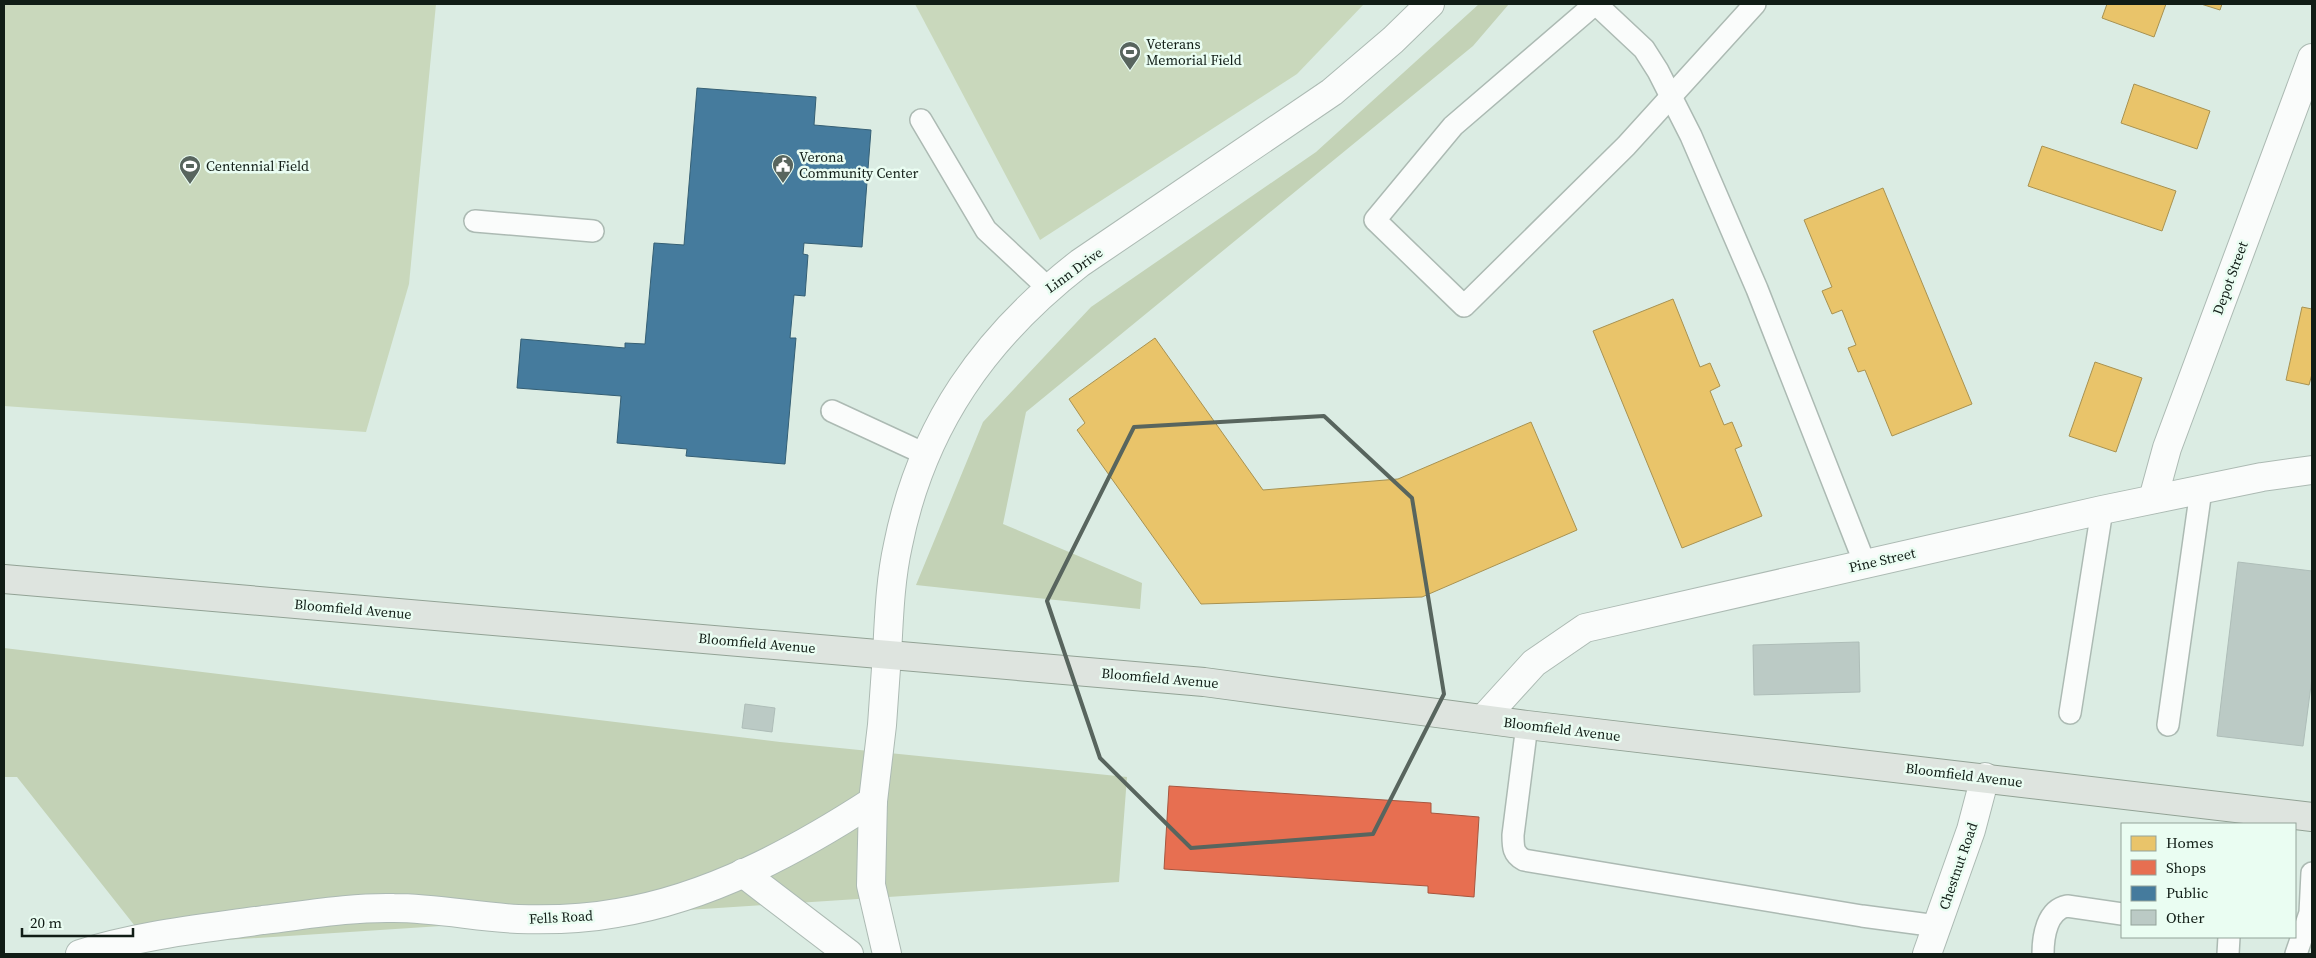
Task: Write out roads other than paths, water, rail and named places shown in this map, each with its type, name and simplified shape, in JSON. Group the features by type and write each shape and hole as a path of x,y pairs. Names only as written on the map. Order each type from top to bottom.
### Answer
{"main road":[{"name":"Bloomfield Avenue","path":"4,579 1204,682 1484,718 1527,726 1985,777 2312,817"}],"street":[{"name":"Linn Drive","path":"887,654 897,546 908,502 925,454 959,391 985,354 1015,320 1048,288 1080,263 1332,92 1393,40 1430,4"},
{"name":"Depot Street","path":"2153,500 2167,448 2312,58"},
{"name":"Pine Street","path":"1484,718 1534,663 1586,628 2102,510 2312,470"},
{"path":"887,654 882,725 873,801 871,885 887,954"},
{"name":"Chestnut Road","path":"1927,954 1971,830 1985,777"},
{"name":"Fells Road","path":"80,954 141,938 353,910 430,909 518,919 567,919 617,913 666,902 743,873 818,837 873,801"},
{"path":"743,873 849,954"}],"lane":[{"path":"1755,4 1670,95 1626,146 1464,306 1375,220 1453,126 1595,4 1644,49 1670,95 1691,136 1757,289 1865,564"},
{"path":"921,120 986,230 1048,288"},
{"path":"475,221 594,231"},
{"path":"832,410 925,454"},
{"path":"2168,726 2201,490"},
{"path":"2070,713 2102,510"},
{"path":"1527,726 1513,835 1513,847 1516,856 1524,860 1862,916 1937,926"},
{"path":"2296,895 2312,876"},
{"path":"2296,954 2310,913 2312,876"},
{"path":"2043,954 2050,916 2058,908 2067,906 2121,914"},
{"path":"2228,954 2229,938"}],"place":[{"name":"Veterans Memorial Field","path":"1130,71"},
{"name":"Verona Community Center","path":"783,184"},
{"name":"Centennial Field","path":"190,185"}]}
